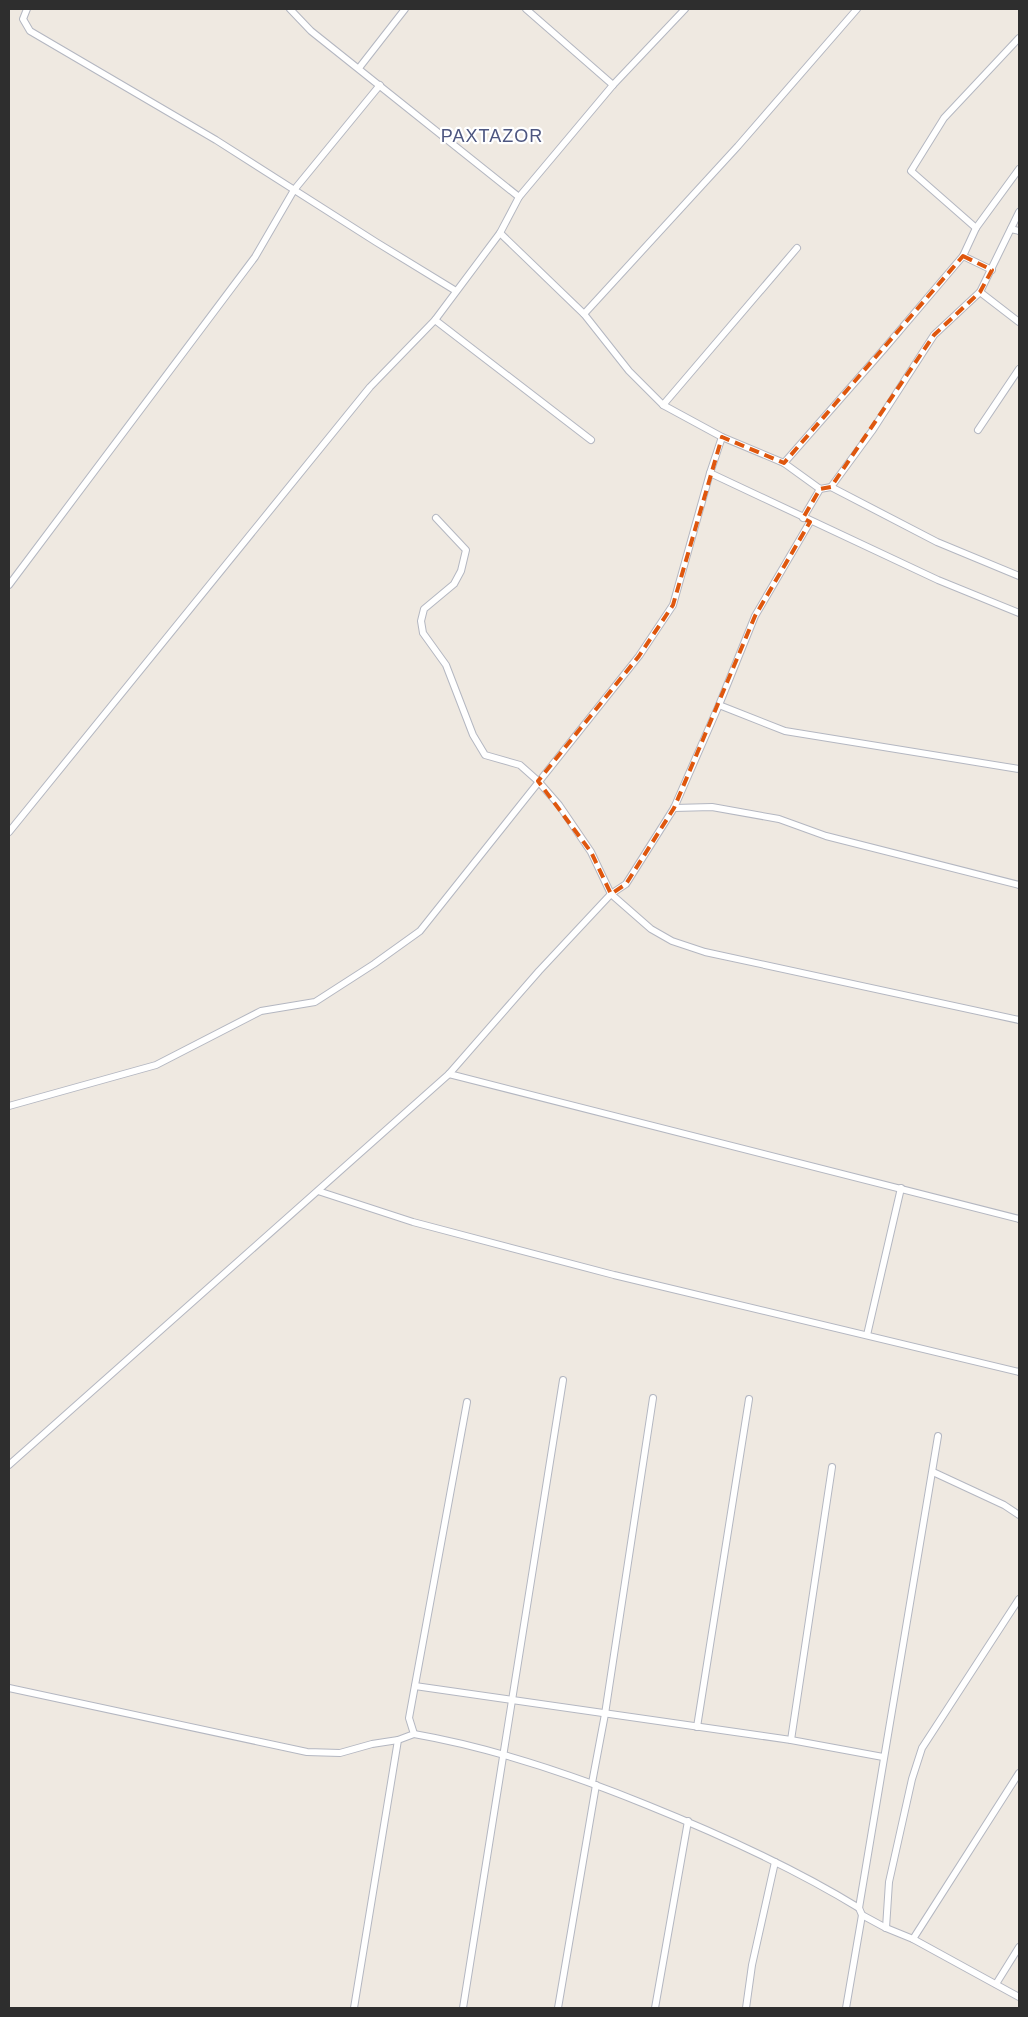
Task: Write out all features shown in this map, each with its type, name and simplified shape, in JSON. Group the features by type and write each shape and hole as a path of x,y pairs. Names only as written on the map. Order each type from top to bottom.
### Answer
{"street":[{"path":"27,9 23,20 30,31 216,140 456,290"},
{"path":"290,9 311,31 519,197"},
{"path":"359,68 405,9"},
{"path":"526,9 613,85"},
{"path":"9,832 370,388 435,320 500,233 519,197 613,85 685,9"},
{"path":"584,314 732,153 857,9"},
{"path":"976,228 910,171 944,118 1019,38"},
{"path":"9,585 255,256 294,190 380,85"},
{"path":"784,463 963,256 976,228 1019,169"},
{"path":"831,488 872,431 934,335 980,292 1019,212"},
{"path":"1011,229 1019,231"},
{"path":"500,233 584,314 629,371 663,405 722,437 784,463 820,489 831,488 937,542 1019,576"},
{"path":"663,405 797,248"},
{"path":"963,256 992,270"},
{"path":"980,292 1019,322"},
{"path":"435,320 591,440"},
{"path":"978,430 1019,369"},
{"path":"9,1106 156,1065 261,1011 315,1002 374,964 420,931 638,656 673,605 722,437"},
{"path":"710,473 810,522 938,580 1019,613"},
{"path":"802,518 820,489"},
{"path":"436,518 466,550 461,571 454,584 424,609 421,621 423,632 446,665 472,735 486,755 520,765 538,782 559,805 591,852 611,894 651,929 672,942 705,952 1019,1020"},
{"path":"9,1465 449,1074 539,971 611,894 626,884 674,808 719,706 755,616 810,522"},
{"path":"719,706 785,731 1019,769"},
{"path":"674,808 712,807 779,819 826,836 1019,885"},
{"path":"449,1074 1019,1219"},
{"path":"867,1335 902,1188"},
{"path":"318,1191 414,1222 604,1272 1019,1372"},
{"path":"463,2008 563,1380"},
{"path":"558,2008 654,1398"},
{"path":"697,1727 749,1399"},
{"path":"414,1734 409,1718 467,1402"},
{"path":"858,1908 938,1436"},
{"path":"791,1740 832,1467"},
{"path":"933,1472 1004,1505 1019,1515"},
{"path":"886,1928 889,1882 912,1779 922,1748 1019,1599"},
{"path":"415,1686 791,1740 883,1757"},
{"path":"9,1688 307,1752 340,1753 372,1744 398,1740 414,1734 454,1741 503,1754 594,1784 688,1821 775,1862 858,1908 862,1915 886,1928 913,1939 1019,1997"},
{"path":"354,2008 398,1740"},
{"path":"913,1939 1019,1773"},
{"path":"654,2008 688,1821"},
{"path":"746,2008 752,1966 775,1862"},
{"path":"846,2008 862,1915"},
{"path":"996,1984 1019,1947"}],"highlighted area":[{"path":"963,256 992,270 980,292 934,335 831,487 820,489 803,518 810,522 755,616 674,808 626,884 611,894 591,852 538,781 639,656 673,605 722,437 784,463"}],"district":[{"name":"PAXTAZOR","path":"492,136"}]}
